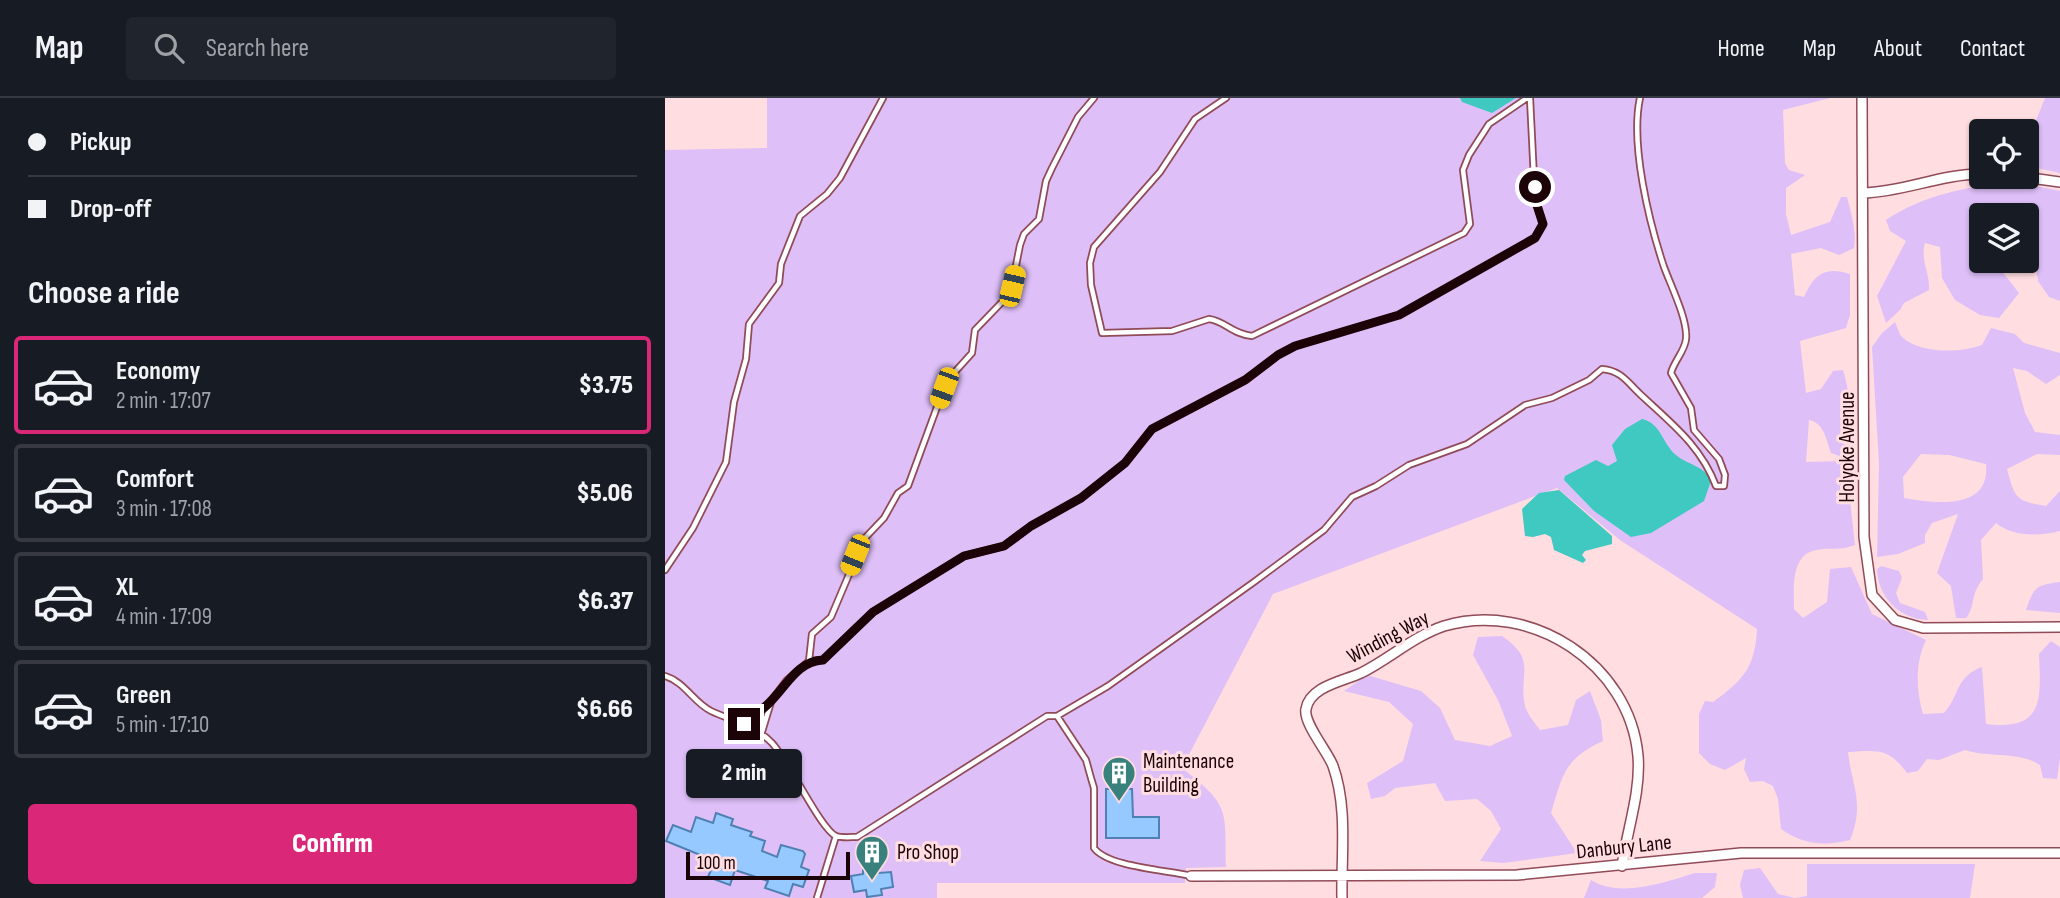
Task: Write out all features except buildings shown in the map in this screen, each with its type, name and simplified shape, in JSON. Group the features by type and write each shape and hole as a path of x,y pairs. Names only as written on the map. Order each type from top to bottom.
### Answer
{"street":[{"name":"Holyoke Avenue","path":"1862,98 1864,537 1872,595 1889,615 1910,626 2060,627"},
{"path":"1863,193 1888,192 1941,179 1969,176"},
{"path":"2039,179 2060,182"},
{"name":"Winding Way","path":"1342,875 1342,821 1338,785 1325,750 1307,720 1306,709 1313,696 1324,688 1362,672 1443,627 1469,621 1498,621 1540,629 1560,639 1591,663 1611,684 1630,719 1638,757 1637,788 1622,866"},
{"name":"Danbury Lane","path":"1191,876 1517,875 1741,853 2060,853"},
{"path":"1342,875 1342,898"}],"lane":[{"path":"665,570 693,528 726,463 734,402 746,359 749,324 779,283 781,264 800,216 827,194 839,178 883,98"},
{"path":"809,661 812,635 831,617 864,539 884,518 898,494 908,486 944,388 972,353 975,330 1003,301 1012,286 1024,234 1039,219 1046,181 1078,117 1094,98"},
{"path":"744,724 771,701 787,680 809,661 823,660 873,612 964,556 1004,546 1031,526 1081,498 1125,463 1152,429 1245,380 1278,355 1295,346 1399,315 1535,238 1543,224 1535,199 1529,98 1489,124 1469,155 1463,170 1470,224 1464,233 1252,336 1238,335 1216,319 1172,331 1102,332 1091,285 1090,263 1094,247 1160,172 1195,119 1226,98"},
{"path":"665,676 677,680 699,703 711,711 744,724 771,742 794,772 825,827 836,836 857,837 1047,716 1057,716 1108,686 1324,530 1352,497 1376,486 1409,465 1467,444 1525,405 1552,398 1589,380 1602,369 1616,370 1665,414 1689,439 1709,466 1716,486 1724,486 1725,475 1719,459 1694,430 1691,408 1671,373 1673,363 1686,340 1683,322 1655,241 1635,120 1640,98"},
{"path":"761,735 771,701"},
{"path":"1057,716 1086,760 1094,788 1094,848 1099,855 1114,861 1191,876"},
{"path":"817,898 836,836"}],"shaded area":[{"path":"767,98 1830,98 1783,110 1785,163 1789,170 1805,175 1786,188 1786,214 1791,235 1830,222 1841,197 1847,197 1853,222 1854,248 1839,255 1821,248 1791,254 1795,295 1804,297 1821,274 1834,271 1850,274 1850,315 1846,328 1800,341 1806,393 1821,389 1833,371 1843,370 1846,380 1851,425 1846,458 1831,453 1821,428 1809,420 1806,462 1842,461 1854,466 1848,482 1855,545 1816,550 1802,559 1795,574 1794,609 1803,618 1827,602 1830,569 1851,567 1872,614 1926,640 1918,677 1923,714 1944,713 1962,681 1982,667 1986,724 2005,725 2029,717 2038,698 2039,654 2051,641 2060,647 2060,758 2057,779 2043,778 2040,765 2013,756 1965,750 1939,760 1927,759 1918,771 1907,773 1894,759 1882,752 1848,752 1857,806 1850,840 1814,843 1789,834 1781,829 1778,799 1773,786 1763,781 1750,782 1744,769 1746,758 1725,770 1710,764 1699,753 1699,714 1705,701 1713,702 1740,680 1753,654 1757,629 1620,540 1557,488 1273,594 1182,768 1209,791 1222,810 1226,867 1186,868 1185,883 937,883 937,898 665,898 665,150 767,148"},
{"path":"2045,98 2060,98 2060,173 2039,169 2039,119 2037,119"},
{"path":"2039,187 2060,191 2060,301 2049,297 2038,281 2039,203 1969,203 1969,273 2003,273 2019,293 1999,318 1980,315 1955,300 1942,278 1940,247 1925,243 1929,290 1904,303 1886,323 1877,296 1906,241 1890,231 1886,220 1931,198 1962,190 2039,189"},
{"path":"1895,322 1901,336 1919,347 1963,350 1982,345 1991,328 2015,334 2024,343 2060,353 2060,375 2046,384 2027,371 2013,368 2025,413 2035,432 2060,435 2060,455 2037,454 2007,469 2012,486 2022,500 2046,506 2060,491 2060,531 2044,534 2018,533 1996,523 1981,540 1983,579 1966,618 1956,618 1951,586 1937,573 1958,514 1932,523 1925,535 1925,543 1898,554 1877,557 1879,464 1872,347 1882,333","holes":["1921,454 1949,455 1986,464 1985,479 1979,490 1958,501 1930,502 1904,498 1903,477"]},
{"path":"1881,566 1899,571 1902,578 1896,593 1900,603 1925,612 1928,620 1908,616 1892,605 1878,579 1877,569"},
{"path":"2060,582 2060,613 2026,610 2037,588"},
{"path":"1502,636 1520,653 1523,660 1525,706 1540,730 1568,725 1576,700 1590,691 1601,720 1603,741 1580,754 1567,769 1551,813 1577,853 1503,863 1480,861 1501,829 1491,811 1477,799 1445,801 1435,783 1395,788 1385,796 1371,799 1367,783 1403,761 1413,724 1389,702 1344,691 1367,675 1421,691 1440,708 1455,740 1490,746 1512,736 1498,700 1473,655 1478,637"},
{"path":"1807,864 1975,864 1970,898 1795,898 1807,896"},
{"path":"1760,868 1778,894 1795,898 1743,898 1740,885 1744,870"},
{"path":"1695,873 1717,873 1715,887 1702,898 1584,898 1591,880 1615,888 1628,888"}],"water":[{"path":"1460,98 1516,98 1492,113 1462,102"},
{"path":"1642,419 1657,429 1676,455 1701,469 1711,481 1704,501 1651,533 1631,537 1594,511 1564,480 1565,476 1596,460 1608,466 1617,461 1612,445 1625,429"},
{"path":"1559,490 1612,536 1612,544 1585,551 1582,555 1586,560 1583,563 1554,550 1551,537 1545,534 1525,536 1522,509 1539,493"}],"place":[{"name":"Maintenance Building","path":"1119,803"},
{"name":"Pro Shop","path":"872,882"}],"route":[{"path":"744,724 771,701 787,680 809,661 823,660 873,612 949,568 964,556 1004,546 1031,526 1081,498 1125,463 1152,429 1245,380 1278,355 1295,346 1380,323 1399,315 1434,298 1535,238 1543,224 1535,199 1535,187"}]}
